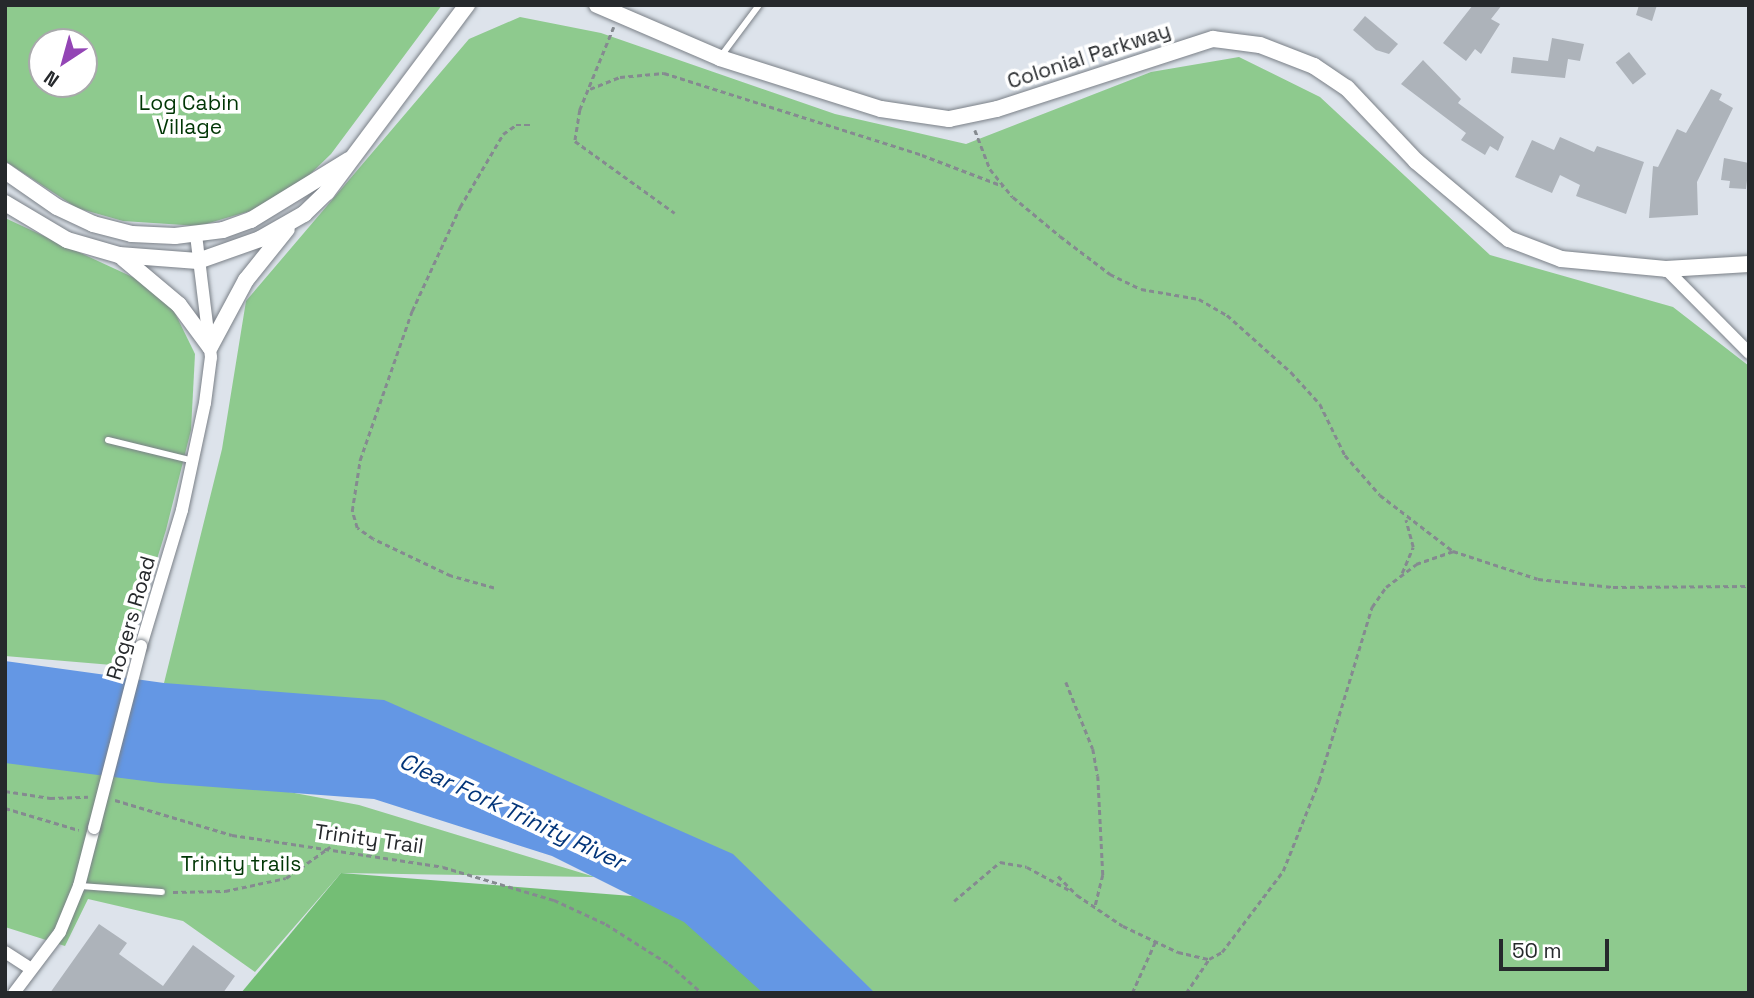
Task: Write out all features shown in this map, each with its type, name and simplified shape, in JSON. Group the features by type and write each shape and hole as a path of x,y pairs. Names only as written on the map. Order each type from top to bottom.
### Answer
{"street":[{"path":"5,203 68,240 119,255 198,261 260,239 295,219 327,192 467,5"},
{"name":"Colonial Parkway","path":"597,5 720,58 881,109 949,119 970,116 1213,39 1260,45 1314,66 1347,88 1416,161 1509,239 1561,259 1666,269 1749,264"},
{"path":"5,171 57,206 93,224 132,234 196,234 251,220 349,160"},
{"path":"119,255 179,304 210,348 246,280 295,219"},
{"name":"Rogers Road","path":"14,993 60,932 79,886 141,646 195,461 210,348 196,234"},
{"path":"1666,269 1749,353"},
{"path":"5,952 32,969"}],"lane":[{"path":"720,58 759,5"},
{"path":"108,440 195,461"},
{"path":"79,886 162,892"}],"path":[{"path":"618,13 580,110 575,141 675,213"},
{"path":"590,89 620,77 664,73 922,155 1005,187"},
{"path":"970,116 990,169 1005,187 1110,274 1142,289 1199,299 1227,315 1313,396 1345,455 1406,519 1453,551 1538,579 1613,587 1749,586"},
{"path":"494,588 451,576 373,539 357,528 352,510 360,460 412,311 449,230 503,134 516,125 530,125"},
{"path":"1400,576 1413,547 1406,519"},
{"path":"1186,993 1209,959 1222,952 1283,871 1319,781 1372,607 1400,576 1416,564 1453,551"},
{"path":"1066,682 1093,749 1098,776 1103,874 1095,907"},
{"path":"5,791 92,798"},
{"name":"Trinity Trail","path":"104,799 232,835 330,847 443,867 554,900 606,924 669,964 702,993"},
{"path":"5,808 37,814 93,833"},
{"path":"162,892 225,891 286,878 330,847"},
{"path":"954,901 1000,862 1027,866 1156,940 1193,958 1209,959"},
{"path":"1058,876 1074,893"},
{"path":"1132,993 1156,940"}],"green space":[{"name":"Log Cabin Village","path":"5,5 442,5 331,154 299,185 264,207 199,226 123,221 77,208 5,161"},
{"path":"520,17 601,33 835,114 966,144 1151,72 1239,57 1320,97 1490,255 1673,307 1749,366 1749,993 875,993 164,683 222,449 246,301 469,39"},
{"path":"5,218 152,286 175,313 195,354 191,430 166,530 124,666 5,656"},
{"name":"Trinity trails","path":"5,739 359,805 595,877 341,873 255,972 183,921 88,899 65,946 5,927"},
{"path":"341,873 695,901 776,993 241,993"}],"water":[{"name":"Clear Fork Trinity River","path":"5,661 164,683 384,700 733,854 875,993 763,993 684,922 552,856 374,799 160,783 5,763"}],"building":[{"path":"1473,5 1502,5 1491,19 1500,24 1481,54 1475,49 1466,61 1443,43"},
{"path":"1639,5 1657,5 1652,21 1636,15"},
{"path":"1365,16 1398,44 1389,54 1376,50 1353,30"},
{"path":"1552,38 1584,44 1580,61 1568,59 1565,78 1511,73 1513,57 1548,61"},
{"path":"1629,52 1646,74 1633,85 1616,62"},
{"path":"1423,60 1461,99 1458,103 1504,137 1498,151 1490,146 1485,155 1461,140 1466,133 1401,84"},
{"path":"1711,89 1722,94 1719,100 1733,108 1697,182 1698,215 1649,218 1653,166 1658,167 1677,129 1686,133"},
{"path":"1560,137 1594,152 1597,146 1644,162 1626,214 1576,196 1580,185 1560,175 1552,193 1515,177 1532,140 1554,150"},
{"path":"1724,158 1749,163 1746,189 1729,188 1730,181 1721,180"},
{"path":"99,924 127,943 119,954 163,986 193,945 235,976 223,993 50,993"}]}
